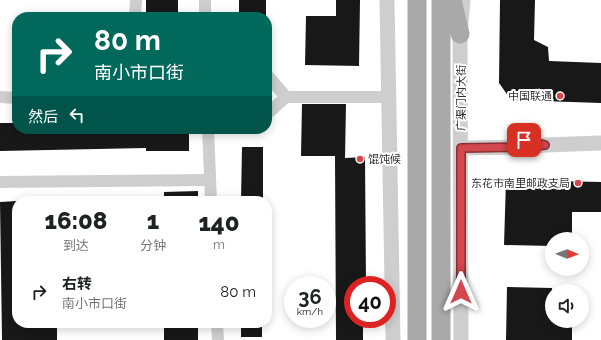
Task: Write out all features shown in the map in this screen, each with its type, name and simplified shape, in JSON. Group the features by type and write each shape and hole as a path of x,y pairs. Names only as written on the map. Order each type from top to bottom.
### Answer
{"main road":[{"path":"417,0 417,340"},
{"name":"广渠门内大街","path":"441,0 441,340"},
{"path":"452,0 460,34"}],"street":[{"path":"135,12 136,0"},
{"path":"205,0 205,12"},
{"path":"387,0 393,340"},
{"name":"广渠门内大街","path":"461,340 460,34 463,0"},
{"path":"272,81 286,97"},
{"path":"272,110 286,97 389,96"},
{"path":"0,98 12,98"},
{"path":"208,134 211,196"},
{"path":"461,144 525,147 601,143"},
{"path":"0,182 210,180"},
{"path":"217,328 218,340"}],"building":[{"path":"146,0 178,0 178,12 146,12"},
{"path":"239,0 266,0 266,12 239,12"},
{"path":"336,0 360,0 359,66 305,65 306,16 336,16"},
{"path":"500,0 535,0 534,40 548,47 549,61 601,63 601,103 511,100 499,83"},
{"path":"302,104 346,104 345,158 365,157 366,276 344,276 344,328 363,328 363,340 336,340 335,156 301,156"},
{"path":"0,123 12,123 12,134 189,134 189,151 146,151 146,148 0,151"},
{"path":"242,147 263,147 263,196 241,196"},
{"path":"506,180 601,182 601,212 572,212 572,232 545,232 545,246 504,245"},
{"path":"198,191 198,196 164,196 164,192"},
{"path":"12,201 12,328 57,328 57,340 2,340 0,202"},
{"path":"507,287 545,288 545,328 572,328 572,340 506,340"},
{"path":"164,328 198,328 198,340 164,340"},
{"path":"241,328 262,328 262,337 241,337"}],"place":[{"name":"中国联通","path":"560,96"},
{"name":"馄饨候","path":"360,159"},
{"name":"东花市南里邮政支局","path":"578,183"}],"route":[{"path":"461,292 461,148 525,147 545,145 524,140"}]}
